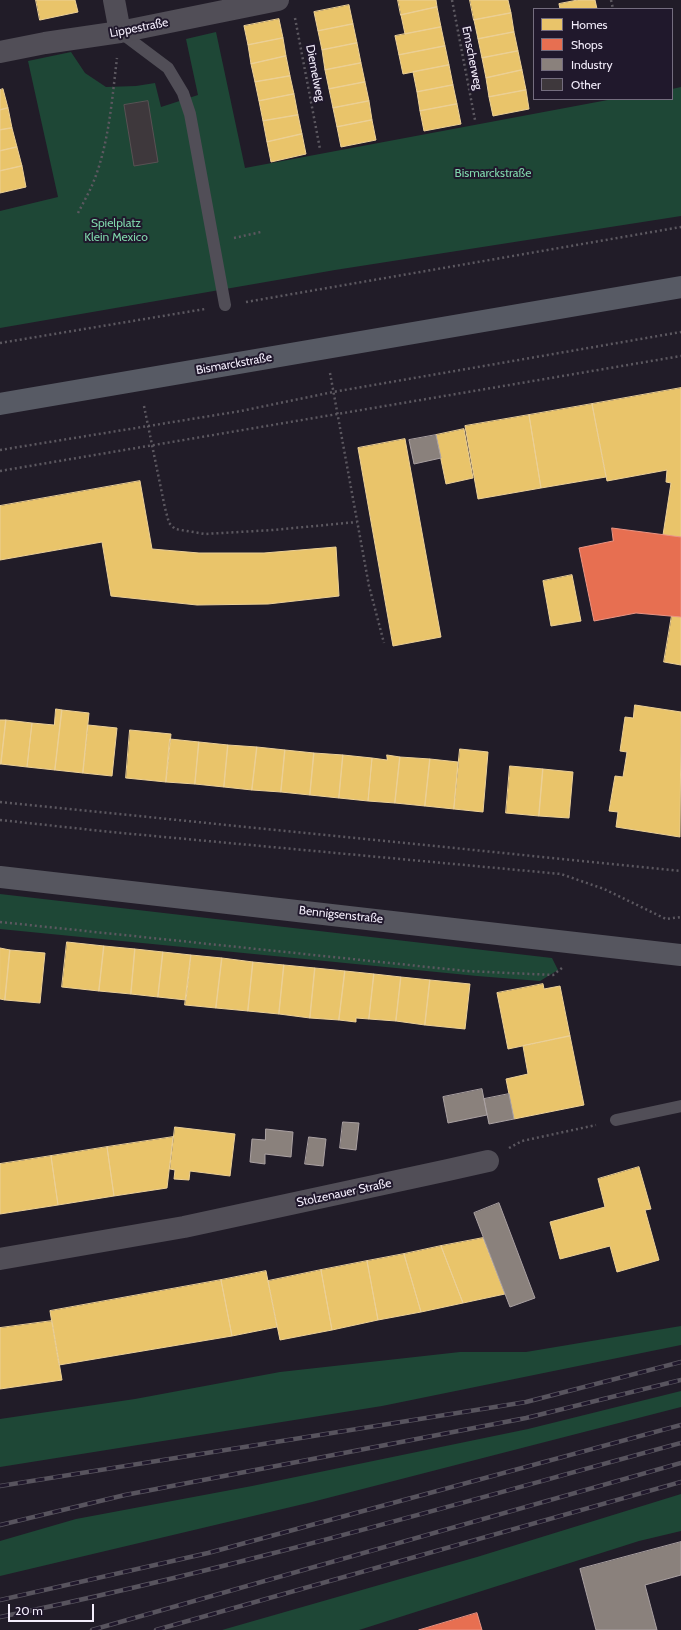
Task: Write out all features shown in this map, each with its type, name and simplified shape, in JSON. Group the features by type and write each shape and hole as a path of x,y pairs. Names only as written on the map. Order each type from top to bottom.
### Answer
{"main road":[{"name":"Bismarckstraße","path":"0,404 681,287"}],"street":[{"path":"114,0 120,32"},
{"name":"Lippestraße","path":"0,52 45,43 120,32 278,0"},
{"name":"Bennigsenstraße","path":"0,877 590,943 681,955"},
{"name":"Stolzenauer Straße","path":"0,1259 184,1227 488,1161"}],"lane":[{"path":"120,32 168,68 183,93 190,114 225,305"},
{"path":"616,1120 681,1106"}],"path":[{"name":"Emscherweg","path":"452,0 475,120"},
{"name":"Diemelweg","path":"294,15 320,149"},
{"path":"78,213 93,183 104,146 113,94 120,32"},
{"path":"0,343 681,228"},
{"path":"214,242 261,232"},
{"path":"0,450 241,411 333,392 681,332"},
{"path":"326,348 369,586 384,642"},
{"path":"0,472 681,356"},
{"path":"139,380 169,523 175,529 205,534 273,530 357,522"},
{"path":"0,802 681,871"},
{"path":"0,820 111,832 561,874 604,889 666,919 681,918"},
{"path":"0,922 466,971 553,975 590,943"},
{"path":"488,1161 522,1141 616,1120"}],"green space":[{"name":"Spielplatz Klein Mexico","path":"216,32 245,168 608,100 673,100 673,89 681,87 681,216 335,270 0,328 0,211 58,197 28,61 71,52 85,73 106,87 136,86 155,83 161,107 198,95 186,39"},
{"path":"0,894 552,958 558,970 540,981 0,929"},
{"path":"681,1326 681,1345 382,1406 0,1467 0,1419 135,1399 280,1372 460,1352 526,1352"},
{"path":"681,1391 681,1407 312,1502 0,1576 0,1541 76,1519 252,1486 528,1429"},
{"path":"681,1494 681,1531 639,1541 359,1630 222,1630 477,1557"}],"building: Homes":[{"path":"36,0 75,0 78,12 40,20"},
{"path":"398,0 436,0 437,7 401,15"},
{"path":"470,0 508,0 511,13 474,20"},
{"path":"578,0 595,0 597,8 560,8 559,4"},
{"path":"349,5 353,24 318,31 314,12"},
{"path":"437,7 441,27 405,34 401,15"},
{"path":"511,13 514,32 478,39 474,20"},
{"path":"279,19 283,38 248,45 244,26"},
{"path":"353,24 357,43 322,50 318,31"},
{"path":"441,27 445,46 399,55 395,36"},
{"path":"514,32 518,51 482,58 478,39"},
{"path":"283,38 286,56 251,64 248,45"},
{"path":"357,43 361,63 325,70 322,50"},
{"path":"445,46 449,65 403,74 399,55"},
{"path":"518,51 522,70 486,78 482,58"},
{"path":"286,56 290,76 255,82 251,64"},
{"path":"361,63 365,82 329,89 325,70"},
{"path":"449,65 453,85 417,92 413,72"},
{"path":"522,70 526,90 489,97 486,78"},
{"path":"290,76 294,94 259,101 255,82"},
{"path":"365,82 369,101 333,108 329,89"},
{"path":"453,85 457,104 420,111 417,92"},
{"path":"3,89 8,108 0,110 0,90"},
{"path":"526,90 529,109 493,116 489,97"},
{"path":"294,94 298,115 263,121 259,101"},
{"path":"369,101 372,120 337,127 333,108"},
{"path":"457,104 461,124 424,131 420,111"},
{"path":"8,108 12,128 0,130 0,110"},
{"path":"298,115 302,134 267,142 263,121"},
{"path":"372,120 376,140 341,147 337,127"},
{"path":"12,128 17,147 0,151 0,130"},
{"path":"302,134 306,154 271,162 267,142"},
{"path":"17,147 22,166 0,171 0,151"},
{"path":"22,166 26,187 0,193 0,171"},
{"path":"681,388 681,537 663,535 671,483 666,482 667,470 607,481 592,404"},
{"path":"592,404 606,477 541,488 529,415"},
{"path":"529,415 541,488 478,499 465,426"},
{"path":"464,429 473,478 446,484 436,435"},
{"path":"405,439 441,637 393,646 358,448"},
{"path":"140,481 152,549 199,553 264,553 336,547 339,596 268,604 197,605 111,596 102,542 0,560 0,506"},
{"path":"572,575 581,621 551,626 543,581"},
{"path":"672,615 681,617 681,665 664,662"},
{"path":"635,705 681,712 680,837 616,827 618,812 609,811 615,776 623,777 627,752 620,751 625,717 633,718"},
{"path":"56,709 62,710 55,770 27,767 32,723 54,725"},
{"path":"62,710 89,713 83,773 55,770"},
{"path":"0,720 6,720 1,764 0,764"},
{"path":"6,720 32,723 27,767 1,764"},
{"path":"88,725 117,728 112,776 83,773"},
{"path":"130,730 171,734 166,782 126,778"},
{"path":"170,739 199,742 195,784 166,782"},
{"path":"199,742 228,745 224,787 195,784"},
{"path":"228,745 257,747 252,790 224,787"},
{"path":"257,747 285,750 281,792 252,790"},
{"path":"460,749 488,752 483,812 454,809"},
{"path":"285,750 314,753 310,795 281,792"},
{"path":"314,753 343,755 339,798 310,795"},
{"path":"343,755 372,758 368,801 339,798"},
{"path":"387,755 400,757 395,803 368,801 372,758 387,760"},
{"path":"400,757 430,759 425,806 395,803"},
{"path":"430,759 458,762 454,809 425,806"},
{"path":"510,766 543,769 539,816 506,813"},
{"path":"543,769 573,772 569,818 539,816"},
{"path":"67,942 104,946 99,991 62,987"},
{"path":"104,946 135,949 131,994 99,991"},
{"path":"0,948 10,950 5,1000 0,999"},
{"path":"135,949 163,952 158,997 131,994"},
{"path":"10,950 45,953 40,1003 5,1000"},
{"path":"163,952 191,955 186,1000 158,997"},
{"path":"191,955 222,958 216,1008 185,1005"},
{"path":"222,958 253,962 248,1011 216,1008"},
{"path":"253,962 284,965 279,1014 248,1011"},
{"path":"284,965 315,968 310,1018 279,1014"},
{"path":"315,968 345,971 339,1020 310,1018"},
{"path":"345,971 374,974 369,1019 356,1018 356,1022 339,1020"},
{"path":"374,974 401,977 396,1021 369,1019"},
{"path":"401,977 430,980 425,1025 396,1021"},
{"path":"430,980 470,984 465,1029 425,1025"},
{"path":"543,984 544,989 560,986 570,1036 508,1049 497,993"},
{"path":"570,1036 584,1105 514,1119 506,1079 528,1074 523,1046"},
{"path":"175,1127 235,1134 230,1176 190,1171 189,1180 174,1179 175,1170 170,1169"},
{"path":"173,1137 167,1188 114,1196 107,1147"},
{"path":"107,1147 114,1196 58,1205 51,1156"},
{"path":"51,1156 58,1205 0,1214 0,1164"},
{"path":"639,1167 651,1209 645,1210 659,1260 617,1272 610,1246 560,1259 550,1222 605,1207 598,1179"},
{"path":"483,1238 505,1294 463,1303 441,1246"},
{"path":"441,1246 463,1303 421,1312 404,1254"},
{"path":"404,1254 421,1312 378,1320 367,1261"},
{"path":"367,1261 378,1320 332,1330 321,1270"},
{"path":"321,1270 332,1330 280,1340 268,1281"},
{"path":"266,1271 277,1327 232,1336 221,1280"},
{"path":"221,1280 232,1336 59,1365 50,1311"},
{"path":"52,1321 62,1380 0,1389 0,1328"}],"building: Shops":[{"path":"612,528 681,537 681,617 636,613 594,621 579,548 613,541"},
{"path":"477,1613 482,1630 419,1630"}],"building: Industry":[{"path":"436,435 441,458 414,464 409,440"},
{"path":"482,1089 487,1115 448,1123 443,1097"},
{"path":"509,1094 514,1119 489,1124 484,1099"},
{"path":"343,1122 359,1123 356,1150 340,1148"},
{"path":"266,1129 293,1132 291,1157 265,1154 265,1164 250,1162 252,1139 265,1140"},
{"path":"309,1137 326,1139 323,1166 305,1164"},
{"path":"499,1203 535,1298 510,1307 474,1213"},
{"path":"681,1542 681,1575 645,1585 657,1630 596,1630 580,1569"}],"building: Other":[{"path":"148,101 158,162 134,166 124,105"}],"railway":[{"path":"0,1486 526,1402 681,1362"},
{"path":"0,1525 125,1495 526,1418 681,1380"},
{"path":"0,1600 208,1553 681,1425"},
{"path":"0,1617 172,1579 342,1535 681,1443"},
{"path":"92,1630 681,1463"},
{"path":"156,1630 681,1482"}]}
